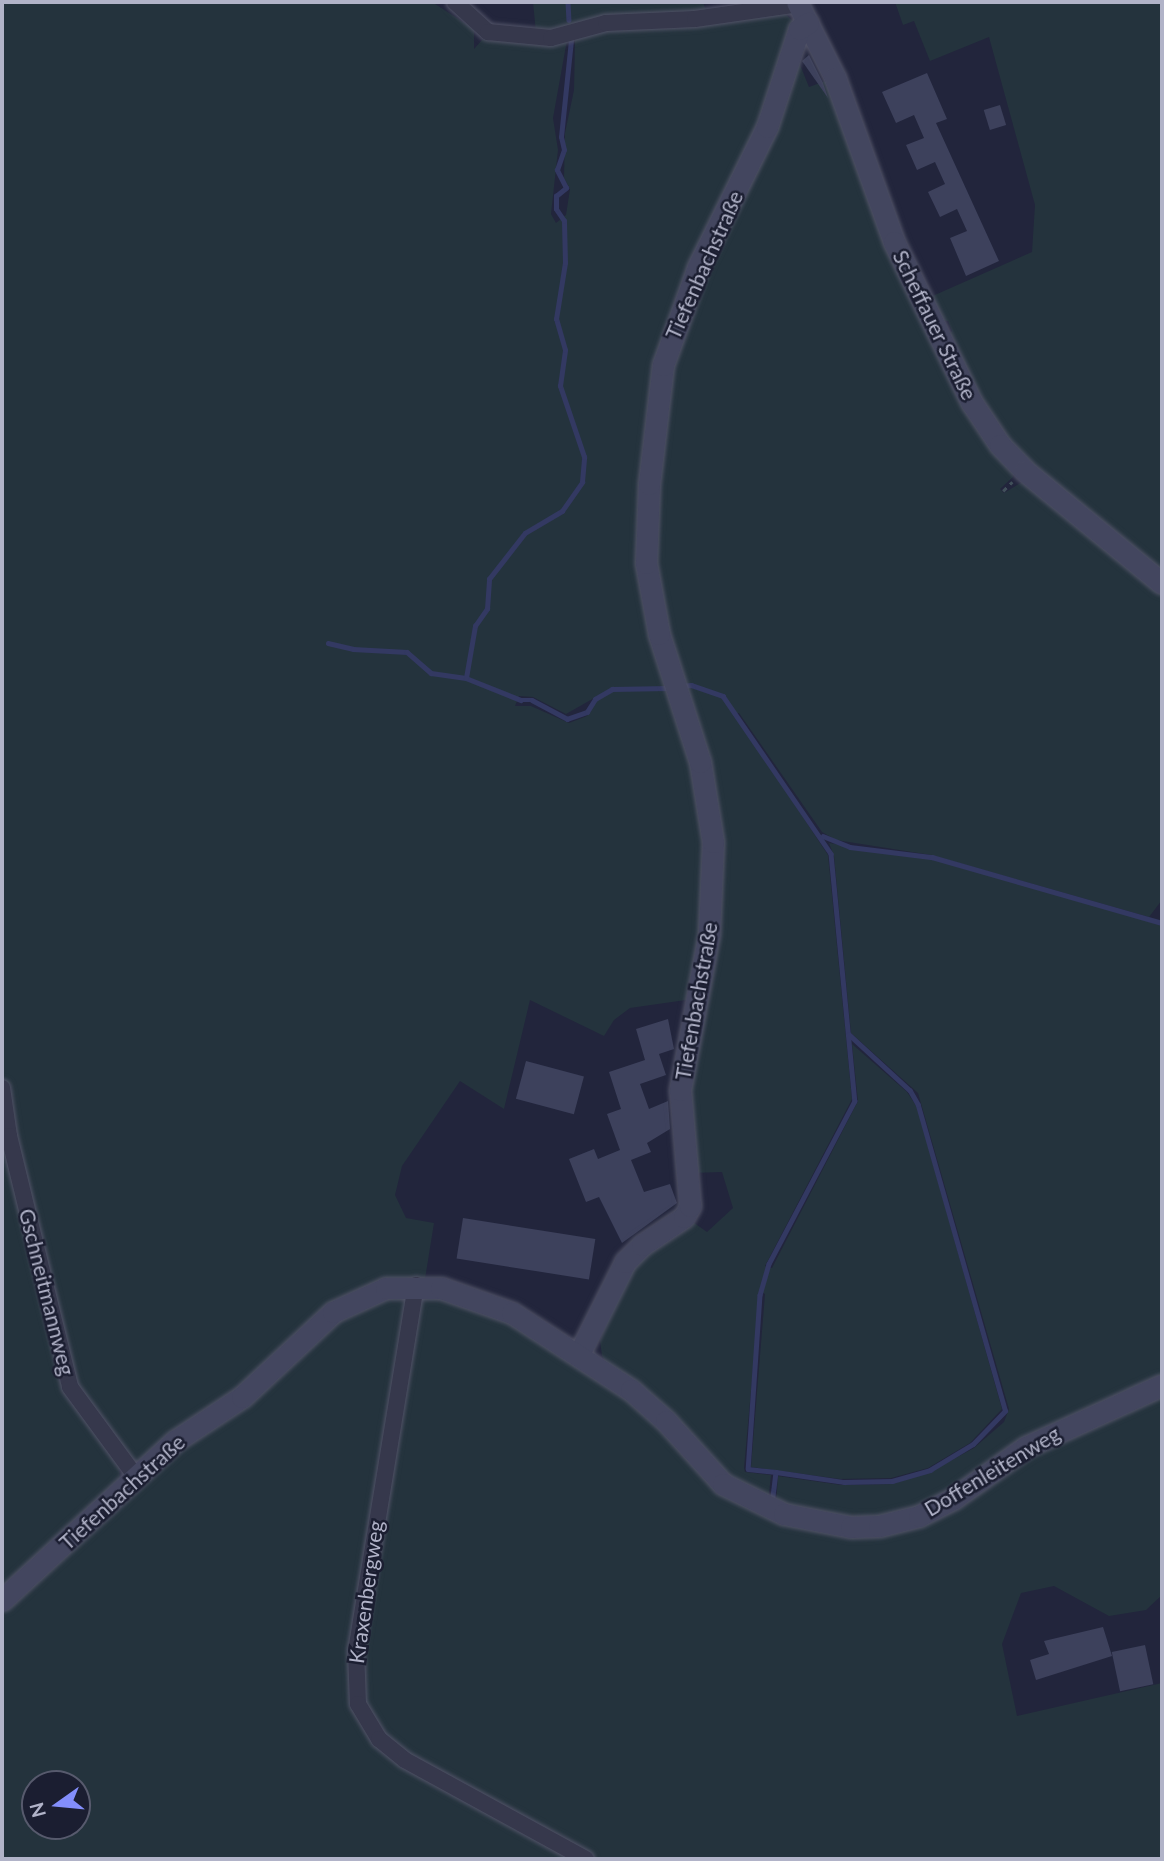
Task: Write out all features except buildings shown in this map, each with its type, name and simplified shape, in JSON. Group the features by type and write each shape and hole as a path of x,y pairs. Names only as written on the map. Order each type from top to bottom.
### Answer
{"street":[{"path":"455,2 488,32 551,38 606,23 695,19 801,9"},
{"name":"Scheffauer Straße","path":"801,9 835,78 894,242 972,403 1000,445 1025,471 1162,583"},
{"name":"Tiefenbachstraße","path":"2,1600 174,1441 242,1397 333,1312 361,1296 416,1285 441,1288 512,1313 579,1354 625,1262 642,1245 684,1217 690,1206 680,1090 709,933 713,842 700,762 659,634 646,563 649,484 663,365 698,267 767,127 799,29 801,9"},
{"name":"Gschneitmannweg","path":"2,1088 9,1136 70,1387 136,1477"},
{"name":"Kraxenbergweg","path":"416,1285 356,1650 358,1704 379,1740 405,1760 586,1859"},
{"name":"Doffenleitenweg","path":"579,1354 667,1421 723,1484 784,1514 851,1527 879,1526 919,1516 954,1498 1026,1447 1162,1385"}],"shaded area":[{"path":"2,2 432,2 474,29 474,49 482,40 493,38 567,40 553,118 558,150 551,214 556,223 566,215 570,189 564,178 565,133 574,90 575,38 609,28 768,13 785,14 794,22 789,53 694,267 642,516 695,760 709,885 686,1000 630,1008 614,1020 604,1036 530,1000 504,1109 460,1081 402,1166 395,1195 406,1218 434,1223 425,1279 370,1285 250,1385 148,1456 136,1462 119,1447 120,1484 2,1589","holes":["519,696 533,697 566,714 596,697 587,716 569,723 531,706 515,706"]},
{"path":"533,2 703,2 707,13 536,33"},
{"path":"895,2 1162,2 1162,576 1018,456 992,426 946,338 952,331 948,321 939,320 928,298 1032,252 1035,205 989,37 930,61 914,21 903,25"},
{"path":"796,55 809,87 828,80 1012,467 1013,477 1000,489 1004,493 1022,482 1162,592 1162,900 1149,917 931,855 836,840 822,832 739,713 734,713 828,855 852,1099 765,1266 772,1268 858,1101 852,1044 907,1092 917,1107 1002,1409 970,1443 928,1468 891,1478 840,1479 751,1467 765,1294 760,1291 744,1468 745,1472 771,1475 768,1503 749,1494 610,1368 602,1356 600,1340 630,1266 690,1220 707,1232 733,1208 722,1172 692,1173 687,1083 718,892 682,692 649,554 668,363"},
{"path":"829,843 931,859 1162,925 1162,1380 922,1510 844,1522 776,1505 778,1476 841,1485 892,1484 930,1472 974,1448 1004,1422 1009,1409 918,1093 851,1033 834,856"},
{"path":"404,1292 407,1301 351,1650 352,1700 364,1706 359,1651 420,1298 427,1293 533,1332 656,1415 725,1492 886,1529 1162,1390 1162,1595 1146,1610 1109,1616 1054,1586 1021,1593 1002,1644 1017,1716 1162,1683 1162,1859 2,1859 2,1608 174,1451 346,1310"}],"waterway":[{"path":"568,2 569,20"},
{"path":"466,678 475,626 487,609 489,579 525,533 562,511 582,482 584,457 560,386 565,350 556,319 565,263 564,221 556,209 556,196 566,188 557,170 564,150 561,137 571,41"},
{"path":"328,643 353,649 407,652 431,673 466,678 521,700 532,700 567,719 587,712 595,699 612,689 669,688"},
{"path":"682,686 691,685 723,696 831,854 855,1101 769,1264 760,1295 748,1469 776,1472 772,1503"},
{"path":"823,836 850,847 932,857 1162,923"},
{"path":"776,1472 844,1482 892,1481 930,1470 973,1444 1005,1411 918,1105 910,1091 849,1035"}]}
